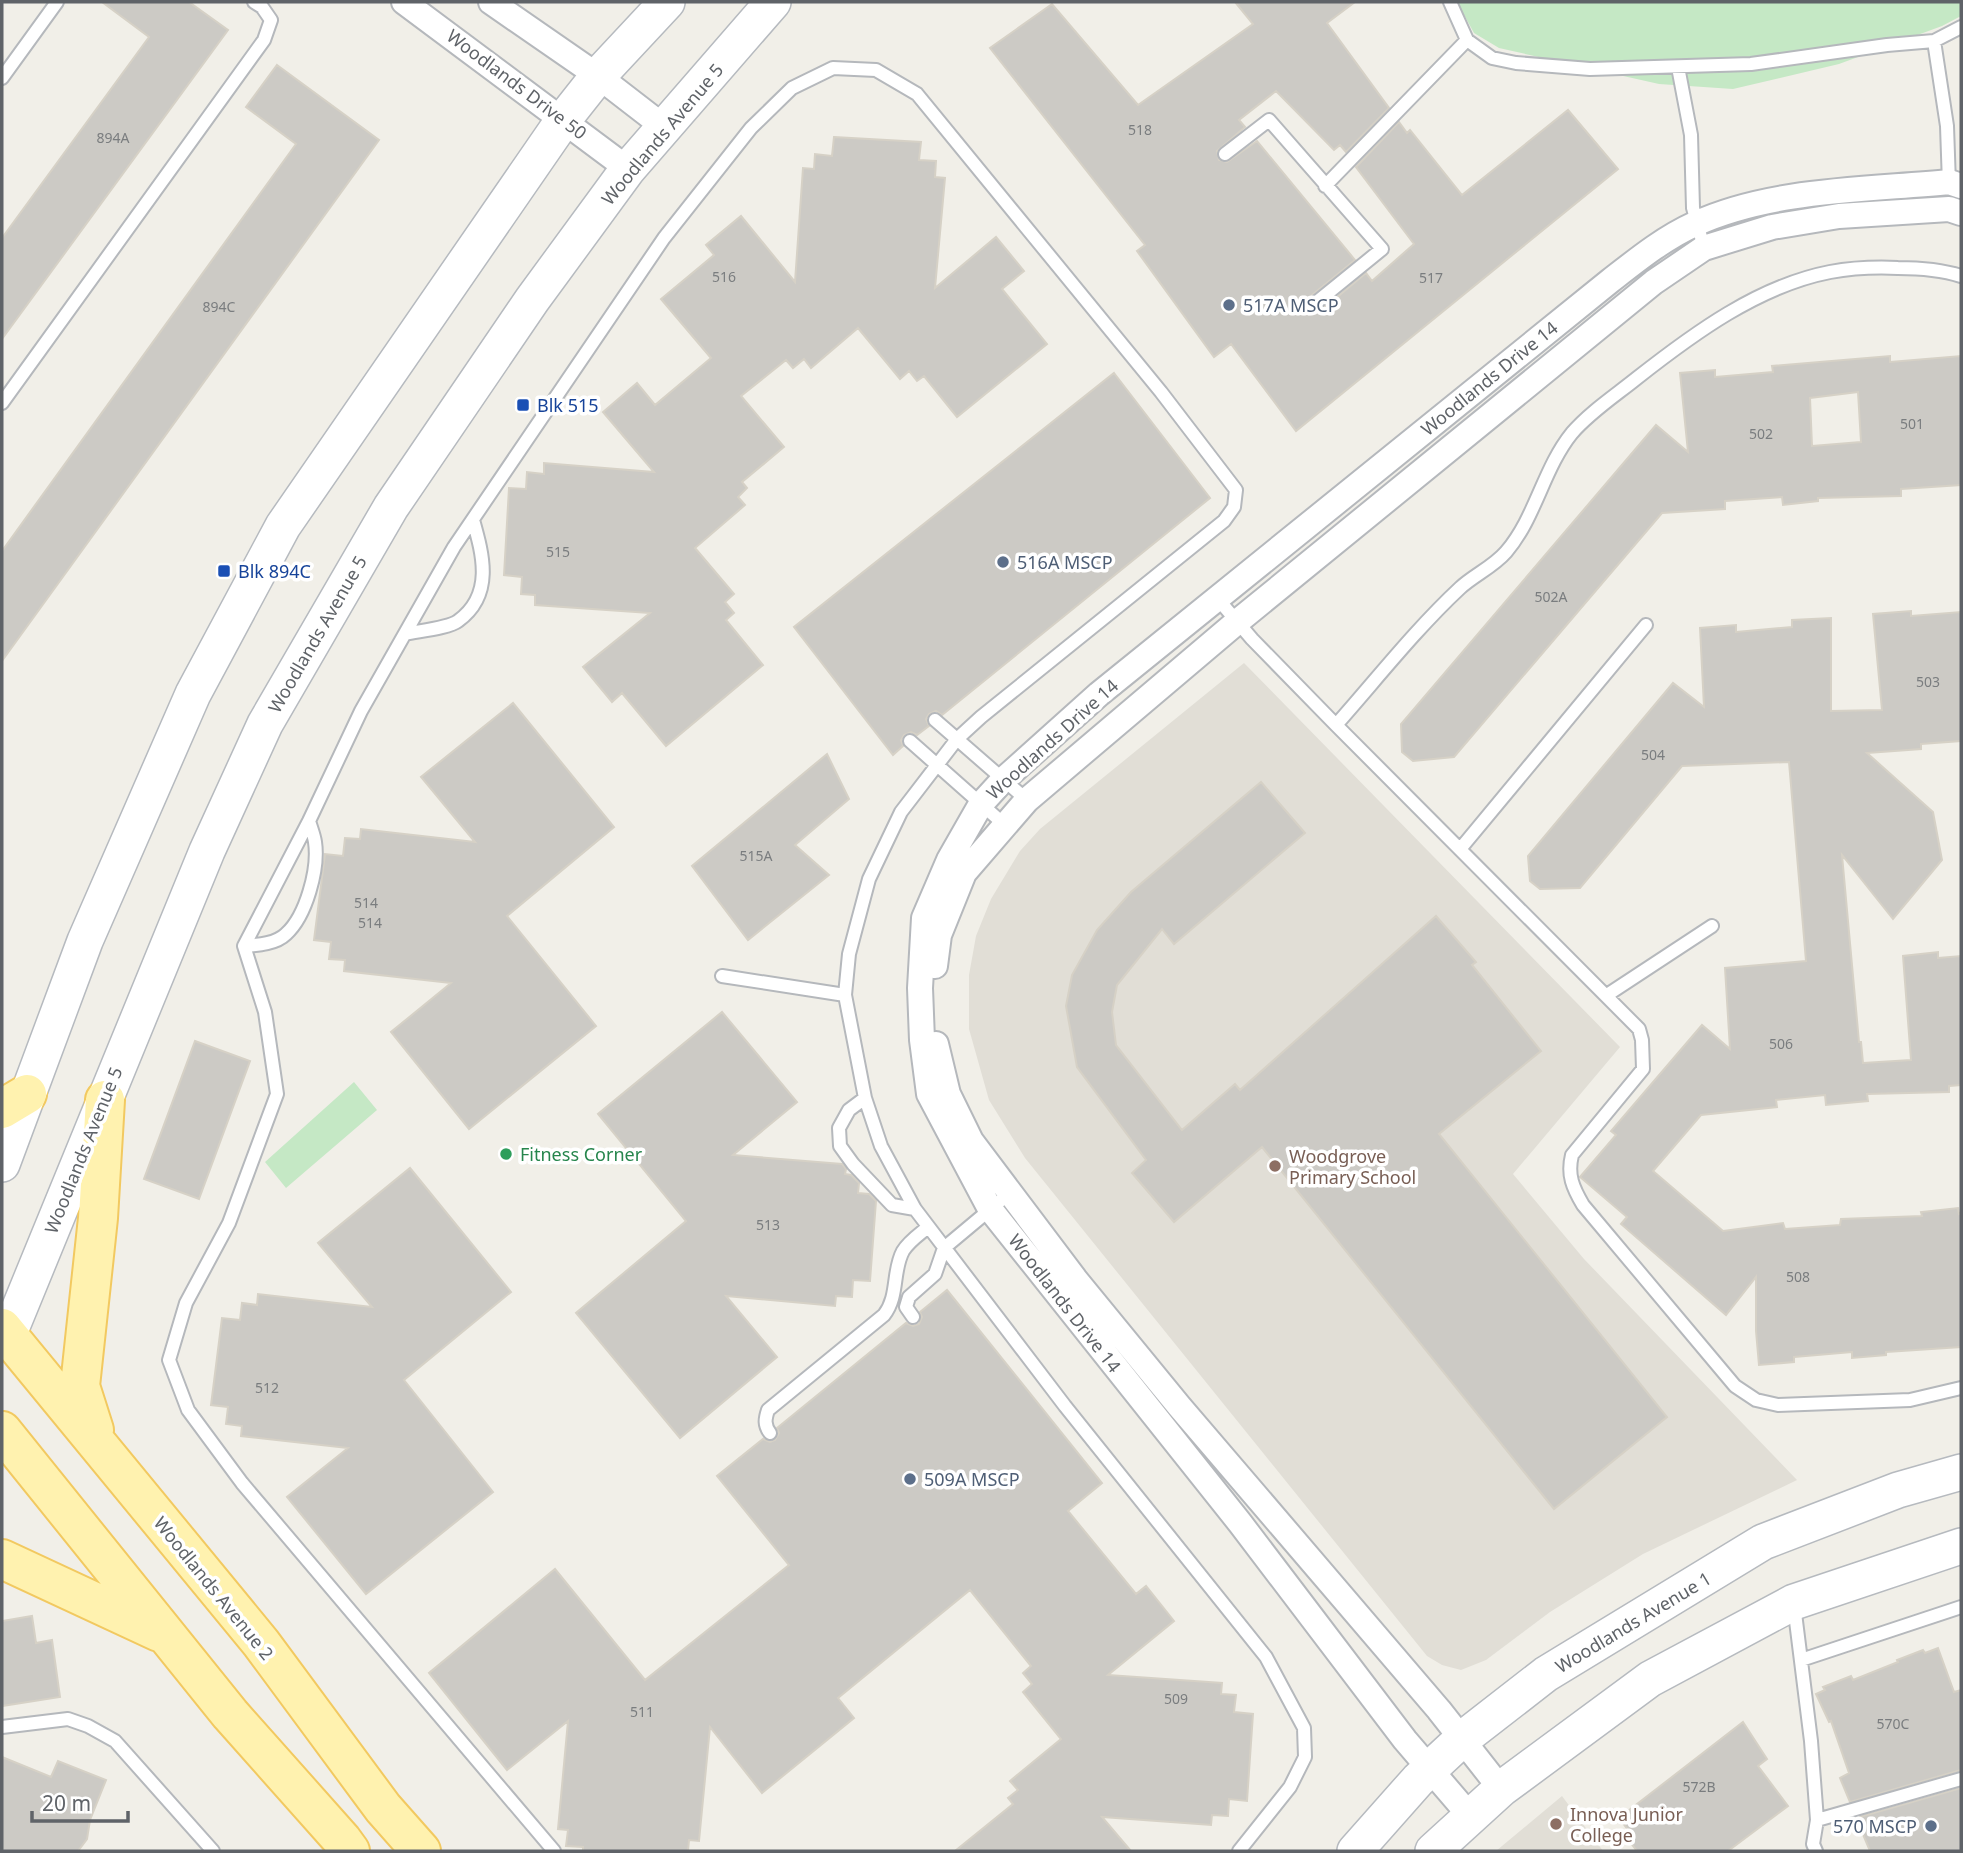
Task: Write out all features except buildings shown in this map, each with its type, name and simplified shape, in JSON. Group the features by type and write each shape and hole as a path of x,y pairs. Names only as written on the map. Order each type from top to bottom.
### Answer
{"main road":[{"path":"2,1164 14,1101 193,694 283,526 564,119 598,76 667,2"},
{"name":"Woodlands Avenue 5","path":"4,1338 207,850 265,724 391,507 532,300 628,169 773,2"},
{"path":"99,1444 80,1387 98,1218 105,1100"},
{"name":"Woodlands Avenue 2","path":"4,1338 99,1444 261,1643 383,1808 421,1851"},
{"path":"2,1430 230,1714 350,1851"},
{"name":"Woodlands Avenue 1","path":"1355,1851 1430,1769 1461,1740 1546,1674 1763,1542 1898,1490 1961,1472"},
{"path":"1433,1851 1502,1789 1650,1679 1794,1602 1961,1546"},
{"path":"2,1559 164,1634"}],"street":[{"name":"Woodlands Drive 50","path":"404,2 628,169"},
{"path":"491,2 598,76 664,127"},
{"name":"Woodlands Drive 14","path":"1471,1816 1405,1740 1240,1522 990,1209 929,1094 922,1040 920,988 924,918 948,860 981,804 1003,780 1099,694 1658,244 1696,223 1751,204 1955,184"},
{"name":"Woodlands Drive 14","path":"1502,1789 1439,1710 1179,1406 1075,1279 971,1141 948,1094 936,1047 932,990 939,935 964,873 1027,800 1237,622 1654,282 1704,248 1772,227 1826,218 1955,211"}],"lane":[{"path":"2,78 57,2"},
{"path":"2,403 264,40 271,20 262,7 254,2"},
{"path":"1450,2 1467,40 1492,58 1516,63 1590,69 1751,64 1934,41 1961,27"},
{"path":"1325,186 1467,40"},
{"path":"1934,41 1955,184 1955,211"},
{"path":"1678,67 1691,135 1696,223 1704,248"},
{"path":"554,1851 242,1483 188,1410 169,1360 186,1303 229,1223 277,1094 265,1013 244,946 309,821 361,711 454,547 664,238 751,128 792,88 833,68 876,70 917,94 1161,392 1236,490 1234,507 1224,521 981,716 957,739 901,812 869,878 849,954 845,995 865,1098 881,1146 915,1209 1065,1405 1265,1657 1304,1728 1305,1757 1290,1787 1239,1851"},
{"path":"1225,154 1269,120 1381,249 1318,301"},
{"path":"1336,725 1436,612 1462,586 1503,556 1520,535 1534,510 1557,454 1574,431 1682,343 1748,303 1789,285 1829,272 1874,267 1913,268 1961,276"},
{"path":"405,634 457,623 473,605 482,587 484,556 473,520"},
{"path":"1217,598 1336,725 1639,1028 1643,1069 1572,1155 1569,1169 1573,1188 1583,1205 1735,1386 1756,1400 1779,1405 1910,1400 1961,1388"},
{"path":"1461,848 1646,625"},
{"path":"935,720 1027,800"},
{"path":"910,741 1006,826"},
{"path":"244,946 263,944 285,935 300,913 315,875 315,842 309,821"},
{"path":"1607,995 1712,926"},
{"path":"722,976 845,995"},
{"path":"865,1098 849,1110 839,1128 840,1146 853,1164 892,1205 915,1209"},
{"path":"913,1317 906,1307 909,1297 935,1274 944,1248 1011,1192"},
{"path":"770,1433 765,1420 768,1410 884,1315 890,1307 901,1254 906,1246 928,1227"},
{"path":"1794,1602 1811,1741 1817,1820 1813,1844 1816,1851"},
{"path":"1801,1660 1961,1607"},
{"path":"2,1727 68,1719 88,1726 115,1741 208,1848"},
{"path":"1817,1820 1961,1779"}],"shaded area":[{"name":"Woodgrove Primary School","path":"1244,663 1620,1047 1513,1174 1584,1259 1797,1480 1643,1554 1550,1612 1486,1660 1461,1670 1442,1665 1427,1656 1025,1158 989,1100 969,1029 969,975 976,936 991,899 1020,851 1040,829"},
{"name":"Innova Junior College","path":"1562,1796 1603,1851 1496,1851"}],"green space":[{"path":"1457,2 1961,2 1961,16 1942,26 1839,64 1733,89 1659,84 1499,48 1474,33"},
{"path":"354,1082 377,1110 286,1188 265,1162"}],"place":[{"name":"517A MSCP","path":"1229,305"},
{"name":"Blk 515","path":"523,405"},
{"name":"516A MSCP","path":"1003,562"},
{"name":"Blk 894C","path":"224,571"},
{"name":"Fitness Corner","path":"506,1154"},
{"name":"Woodgrove Primary School","path":"1275,1166"},
{"name":"509A MSCP","path":"910,1479"},
{"name":"Innova Junior College","path":"1556,1824"},
{"name":"570 MSCP","path":"1931,1826"}]}
